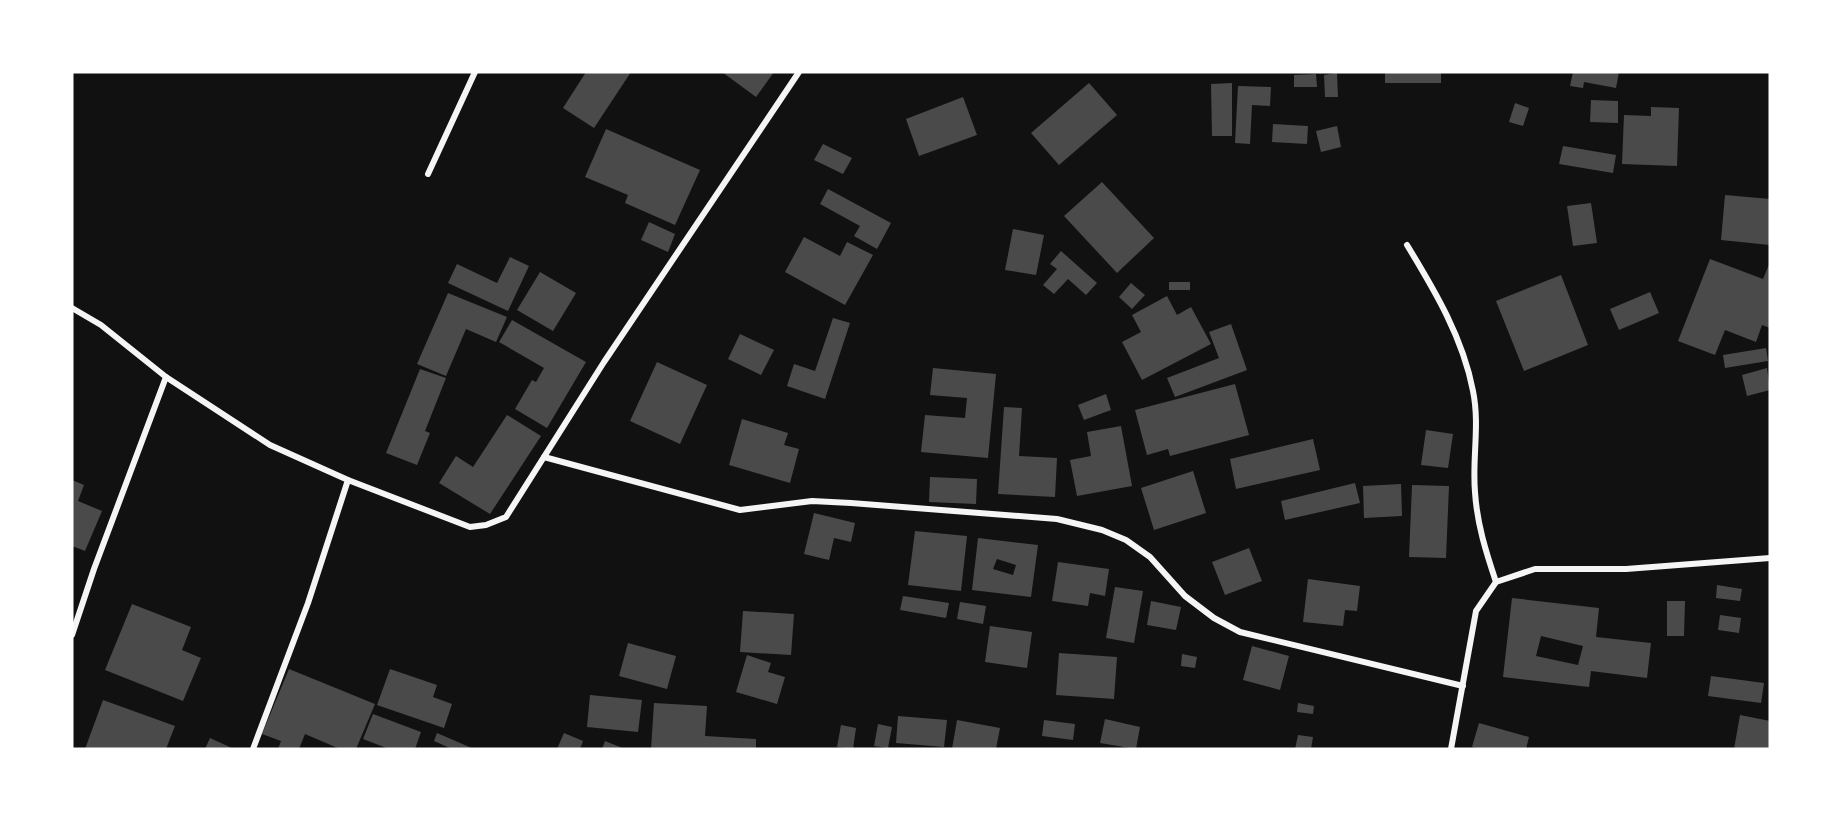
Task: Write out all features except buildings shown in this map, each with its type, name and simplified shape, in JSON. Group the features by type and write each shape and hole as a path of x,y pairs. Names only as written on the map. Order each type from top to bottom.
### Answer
{"street":[{"path":"428,174 475,72"},
{"path":"72,308 101,325 166,377 270,445 348,480 470,527 486,525 506,517 604,362 799,72"},
{"path":"1407,245 1442,303 1461,349 1473,392 1477,434 1474,490 1479,530 1496,582"},
{"path":"72,635 94,569 166,377"},
{"path":"544,457 740,510 812,501 850,503 1057,519 1102,530 1126,540 1150,557 1185,596 1214,618 1240,632 1463,686"},
{"path":"253,749 309,603 348,480"},
{"path":"1451,749 1476,611 1496,582 1535,569 1626,569 1770,558"}]}
